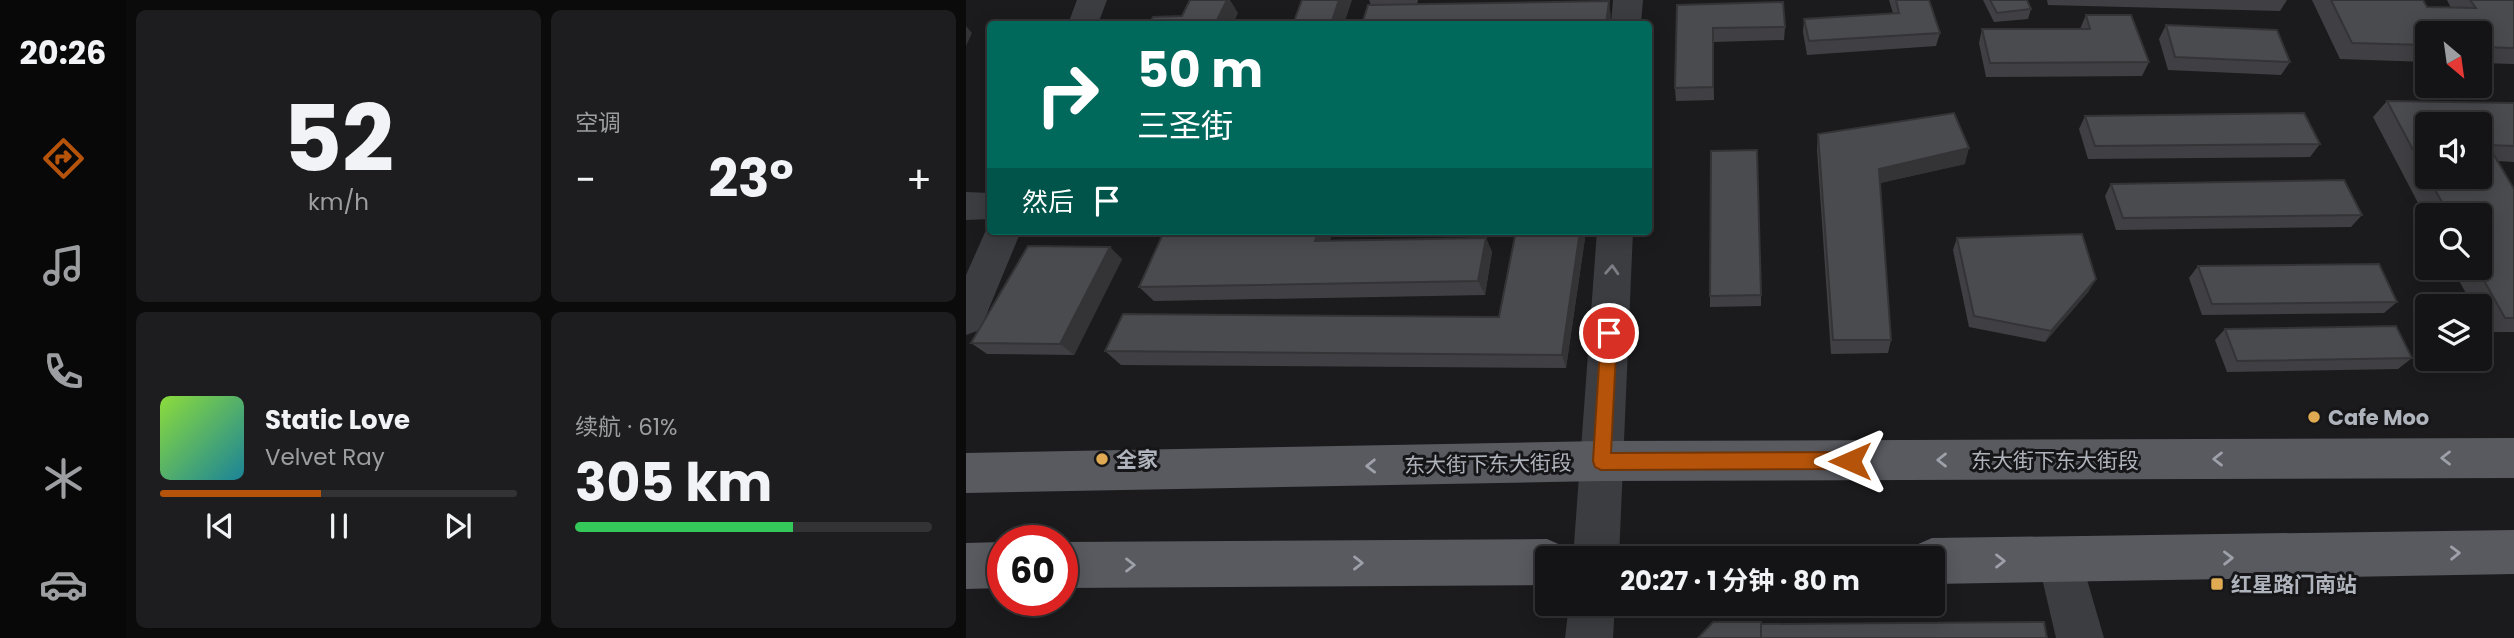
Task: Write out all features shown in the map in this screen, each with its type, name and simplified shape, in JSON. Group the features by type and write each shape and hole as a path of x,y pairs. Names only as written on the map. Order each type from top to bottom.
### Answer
{"main road":[{"name":"东大街下东大街段","path":"966,473 1601,461 2514,458"},
{"path":"1945,561 2514,552"},
{"path":"1078,565 1535,562"},
{"path":"966,566 987,565"}],"street":[{"path":"1084,21 1092,0"},
{"path":"1626,21 1628,0"},
{"path":"966,206 987,206"},
{"path":"966,319 1001,235"},
{"path":"1597,546 1615,235"},
{"path":"2061,561 2080,638"},
{"path":"1589,638 1591,616"}],"building":[{"path":"1190,0 1227,0 1216,21 1151,21 1153,17 1182,16"},
{"path":"1302,0 1339,0 1332,21 1294,21"},
{"path":"1896,0 1929,0 1940,33 1809,41 1804,19 1899,13"},
{"path":"1990,0 2027,0 2031,9 1997,13"},
{"path":"2331,0 2423,0 2427,7 2476,8 2470,0 2514,0 2514,48 2492,47 2492,21 2415,21 2415,45 2352,43"},
{"path":"1609,1 1606,21 1363,21 1368,5"},
{"path":"1783,2 1785,27 1713,28 1713,87 1675,88 1677,5"},
{"path":"2086,15 2131,15 2149,62 1990,63 1982,29 2090,29"},
{"path":"2166,25 2277,30 2290,62 2175,57"},
{"path":"2387,101 2514,103 2514,146 2492,145 2492,112 2415,112 2415,154"},
{"path":"1954,113 1969,148 1879,169 1891,340 1833,340 1818,134"},
{"path":"2304,113 2320,144 2095,146 2085,116"},
{"path":"1757,150 1761,295 1710,296 1711,151"},
{"path":"2492,152 2514,189 2514,318 2505,318 2484,280 2492,280 2492,203 2442,203 2435,189 2492,189"},
{"path":"2344,180 2362,215 2123,218 2111,184"},
{"path":"2082,234 2096,279 2051,331 1974,316 1957,238"},
{"path":"1317,235 1315,241 1486,238 1478,281 1139,287 1162,236"},
{"path":"1515,235 1579,235 1562,355 1105,351 1123,314 1499,317"},
{"path":"1028,246 1110,247 1060,344 971,343"},
{"path":"2379,264 2397,302 2212,304 2198,266"},
{"path":"2396,326 2412,358 2237,361 2225,329"},
{"path":"1713,622 1761,622 1761,638 1698,638"},
{"path":"2044,622 2047,638 1761,638 1761,624"}],"place":[{"name":"Cafe Moo","path":"2314,417"},
{"name":"全家","path":"1102,459"},
{"name":"红星路门南站","path":"2217,584"}],"route":[{"path":"1609,333 1601,461 1850,461"}]}
